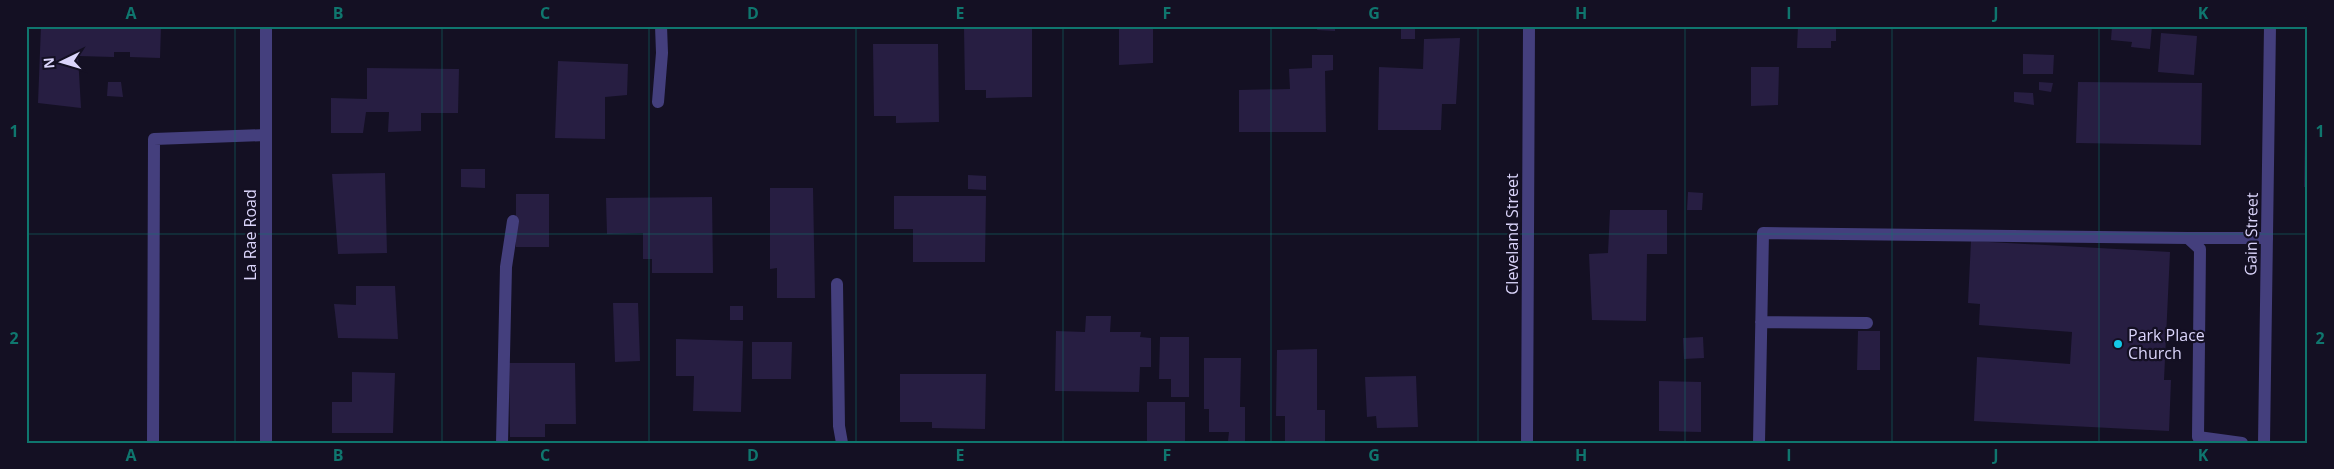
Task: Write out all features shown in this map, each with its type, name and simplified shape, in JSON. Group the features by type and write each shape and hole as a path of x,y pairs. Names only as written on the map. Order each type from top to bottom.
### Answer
{"street":[{"name":"La Rae Road","path":"266,26 266,443"},
{"path":"658,102 662,53 661,26"},
{"name":"Cleveland Street","path":"1527,443 1529,26"},
{"name":"Gain Street","path":"2264,443 2270,26"},
{"path":"154,443 154,140 266,135"},
{"path":"502,443 506,267 513,221"},
{"path":"1759,443 1763,233 2268,238"},
{"path":"2188,238 2200,248 2198,438 2242,443"},
{"path":"837,284 839,426 842,443"},
{"path":"1761,322 1867,323"}],"building":[{"path":"41,26 161,26 160,58 130,57 130,52 114,52 114,57 78,56 81,108 38,103"},
{"path":"1032,26 1032,97 986,98 986,90 965,90 964,27"},
{"path":"1119,26 1153,26 1153,63 1119,65"},
{"path":"1318,26 1335,26 1335,31 1317,30"},
{"path":"1798,26 1836,26 1836,41 1831,41 1831,48 1797,48"},
{"path":"2112,26 2152,26 2150,49 2131,47 2132,42 2111,40"},
{"path":"1401,28 1415,28 1415,39 1401,39"},
{"path":"2161,33 2197,36 2194,75 2158,72"},
{"path":"1460,38 1456,104 1442,104 1441,130 1378,130 1379,67 1423,69 1424,39"},
{"path":"873,44 938,44 939,122 896,123 896,116 874,116"},
{"path":"2023,54 2054,55 2053,74 2023,74"},
{"path":"1312,55 1333,55 1333,70 1325,71 1326,132 1239,132 1239,90 1290,89 1289,69 1312,68"},
{"path":"558,61 628,64 627,95 605,97 605,139 555,138"},
{"path":"1751,67 1779,67 1778,105 1751,106"},
{"path":"367,68 459,69 458,113 421,113 421,131 388,132 389,112 366,112 363,133 331,133 331,98 367,99"},
{"path":"108,82 121,82 123,97 107,96"},
{"path":"2039,82 2053,83 2051,92 2039,90"},
{"path":"2078,82 2202,83 2201,145 2076,143"},
{"path":"2014,92 2033,93 2034,105 2014,102"},
{"path":"2305,136 2308,136 2308,187 2304,187"},
{"path":"461,169 485,169 485,188 461,187"},
{"path":"385,173 387,253 338,254 332,174"},
{"path":"968,175 986,176 986,190 968,189"},
{"path":"770,188 813,188 815,298 777,298 777,268 770,269"},
{"path":"1688,192 1703,193 1702,210 1687,210"},
{"path":"516,194 549,194 549,247 516,247"},
{"path":"894,196 986,196 985,262 913,262 913,229 894,229"},
{"path":"712,197 713,273 652,273 652,259 643,259 643,233 607,234 606,198"},
{"path":"1610,210 1667,210 1667,254 1647,254 1646,321 1592,320 1589,254 1608,253"},
{"name":"Park Place Church","path":"1971,241 2170,252 2164,380 2171,380 2169,431 1974,421 1977,357 2070,364 2072,332 1979,325 1980,304 1968,303"},
{"path":"356,286 395,286 398,339 338,338 334,304 356,305"},
{"path":"613,303 638,303 640,361 615,362"},
{"path":"730,306 743,306 743,320 730,320"},
{"path":"1086,316 1111,316 1110,332 1141,332 1140,337 1151,338 1151,367 1140,367 1139,392 1055,391 1056,331 1085,332"},
{"path":"1858,331 1880,331 1880,370 1857,370"},
{"path":"1160,337 1189,337 1189,397 1171,397 1171,379 1159,379"},
{"path":"1703,337 1704,358 1684,359 1683,338"},
{"path":"676,339 743,341 741,412 693,411 694,376 676,376"},
{"path":"752,342 792,342 791,379 752,379"},
{"path":"1317,349 1317,410 1325,410 1325,442 1285,442 1285,416 1276,416 1277,350"},
{"path":"1204,358 1241,358 1240,407 1245,407 1245,441 1228,441 1229,432 1209,432 1209,409 1204,409"},
{"path":"509,363 575,363 576,424 545,424 545,437 510,437"},
{"path":"352,372 395,373 393,433 332,433 332,402 352,402"},
{"path":"900,374 986,374 985,429 932,428 932,422 900,422"},
{"path":"1416,376 1418,427 1377,428 1376,416 1367,417 1365,377"},
{"path":"1659,381 1701,382 1701,432 1659,431"},
{"path":"1147,402 1185,402 1185,443 1147,443"}],"place":[{"name":"Park Place Church","path":"2118,344"}]}
